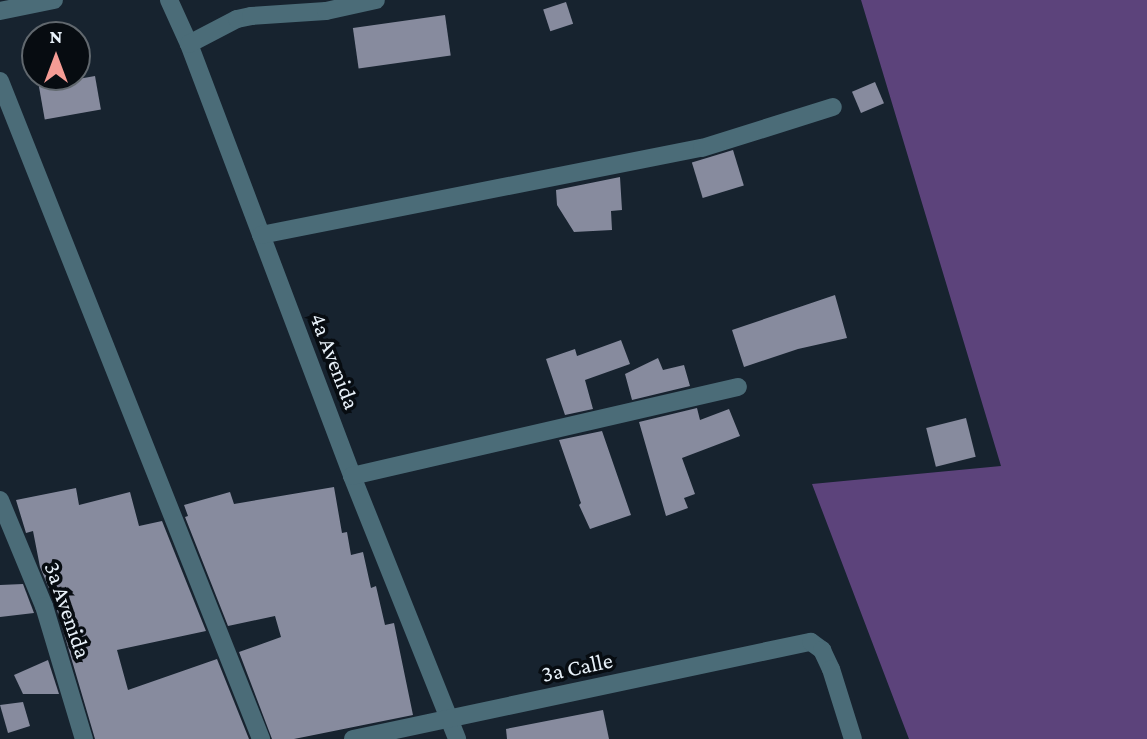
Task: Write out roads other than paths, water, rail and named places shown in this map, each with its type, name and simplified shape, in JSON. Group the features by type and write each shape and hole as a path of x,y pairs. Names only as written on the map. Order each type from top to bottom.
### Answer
{"street":[{"path":"0,11 54,0"},
{"name":"4a Avenida","path":"169,0 189,44 352,476 457,739"},
{"path":"189,44 237,19 326,11 376,0"},
{"path":"0,81 261,739"},
{"path":"261,235 702,148 833,107"},
{"path":"352,476 738,387"},
{"name":"3a Avenida","path":"0,500 44,606 84,739"},
{"name":"3a Calle","path":"353,739 810,642 822,650 831,669 853,739"}]}
